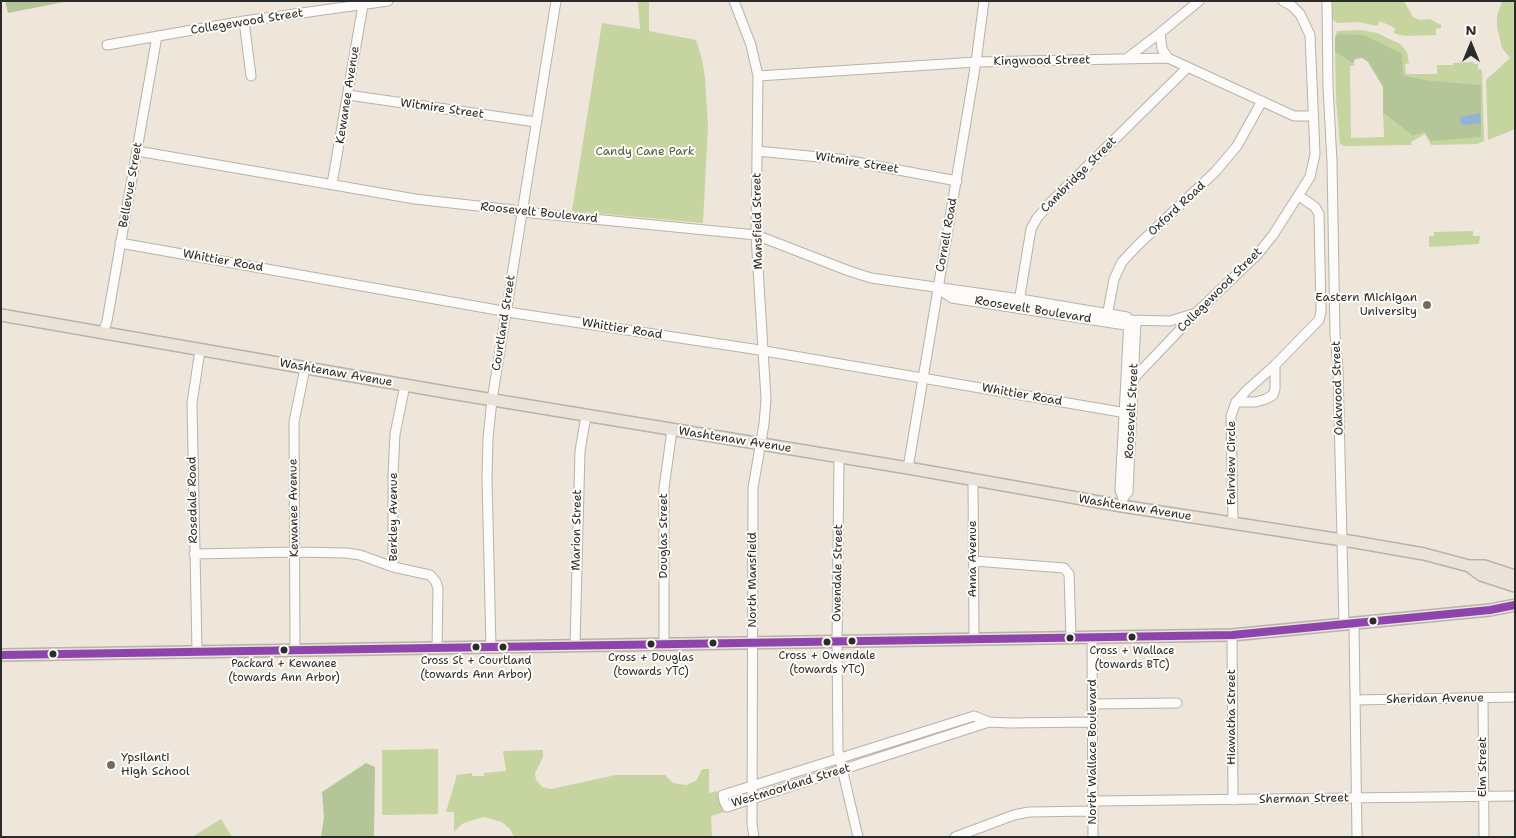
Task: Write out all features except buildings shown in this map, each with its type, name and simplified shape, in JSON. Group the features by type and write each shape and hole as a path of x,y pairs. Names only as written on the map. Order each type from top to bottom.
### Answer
{"main road":[{"name":"Washtenaw Avenue","path":"1,315 586,416 972,480 1122,502 1233,523 1424,554 1469,566 1481,576 1514,584"},
{"path":"1509,609 1515,599"},
{"path":"1,655 1232,635 1509,609 1515,605"}],"street":[{"name":"Collegewood Street","path":"107,45 244,21 388,1"},
{"name":"Courtland Street","path":"491,647 487,478 488,438 492,400 556,1"},
{"name":"Mansfield Street","path":"734,1 751,44 758,76 756,235 766,409 760,444"},
{"name":"Cornell Road","path":"908,468 957,181 984,1"},
{"path":"1125,59 1199,1"},
{"name":"Collegewood Street","path":"1130,378 1257,256 1310,177 1315,154 1310,35 1300,14 1292,6 1282,1"},
{"name":"Oakwood Street","path":"1326,1 1342,540 1356,700 1357,837"},
{"name":"Kewanee Avenue","path":"332,184 363,5"},
{"path":"244,21 251,76"},
{"path":"1160,33 1162,49 1168,58"},
{"name":"Bellevue Street","path":"103,333 107,320 157,36"},
{"name":"Kingwood Street","path":"758,76 976,62 1168,58 1294,116 1313,116"},
{"name":"Cambridge Street","path":"1019,304 1031,229 1037,218 1187,68"},
{"name":"Witmire Street","path":"348,95 536,122"},
{"name":"Oxford Road","path":"1107,318 1114,279 1122,262 1215,172 1237,146 1262,101"},
{"name":"Roosevelt Boulevard","path":"136,150 415,199 522,212 756,235 871,278 954,289 1019,304 1107,318 1127,317 1133,321 1170,320 1196,313"},
{"name":"Witmire Street","path":"757,151 840,159 957,181"},
{"name":"Fairview Circle","path":"1233,523 1231,416 1236,402 1246,390 1275,365 1319,320 1321,312 1319,214 1315,207 1299,196"},
{"name":"Whittier Road","path":"120,243 506,312 763,351 1128,414"},
{"name":"Roosevelt Street","path":"1122,502 1128,492 1128,414 1133,321"},
{"name":"Rosedale Road","path":"197,651 192,403 200,350"},
{"name":"Fairview Circle","path":"1236,402 1266,400 1273,394 1275,389 1275,365"},
{"name":"Kewanee Avenue","path":"295,650 294,422 305,368"},
{"name":"Berkley Avenue","path":"405,385 395,440 393,567 430,576 436,582 438,648"},
{"name":"Marion Street","path":"575,645 580,443 586,416"},
{"name":"Douglas Street","path":"664,643 664,488 672,430"},
{"name":"North Mansfield","path":"754,837 752,799 753,488 760,444"},
{"name":"Owendale Street","path":"839,458 837,725 842,770 858,837"},
{"name":"Anna Avenue","path":"972,480 974,638"},
{"path":"194,554 346,553 360,555 393,567"},
{"path":"974,561 1064,568 1069,574 1071,637"},
{"name":"Hiawatha Street","path":"1232,635 1233,800"},
{"name":"North Wallace Boulevard","path":"1092,637 1093,837"},
{"name":"Sheridan Avenue","path":"1356,700 1515,697"},
{"name":"Elm Street","path":"1483,698 1484,837"},
{"path":"1092,704 1177,703"},
{"name":"Westmoorland Street","path":"989,722 727,807 724,801 723,795 974,716 989,722 1092,722"},
{"name":"Sherman Street","path":"1094,801 1515,796"},
{"path":"955,837 1014,815 1029,812 1093,811"}],"green space":[{"path":"5,1 69,1 8,13"},
{"name":"Candy Cane Park","path":"638,1 649,1 649,31 696,40 702,59 708,126 703,223 572,211 602,23 640,29"},
{"path":"1330,1 1404,1 1413,17 1419,20 1430,19 1441,25 1441,28 1436,29 1436,35 1405,36 1394,33 1395,28 1380,21 1377,26 1358,22 1337,23 1331,18"},
{"path":"1502,1 1515,1 1515,129 1488,140 1486,80 1510,58 1502,48 1497,27 1497,16"},
{"path":"1360,30 1377,33 1400,44 1407,52 1409,63 1405,64 1406,74 1437,74 1437,65 1473,62 1478,64 1478,69 1482,70 1484,141 1477,144 1431,145 1425,134 1411,142 1412,145 1345,146 1340,144 1336,99 1335,52 1354,63 1354,66 1350,66 1351,138 1384,137 1383,113 1413,136 1425,132 1480,85 1426,80 1403,75 1339,34 1335,37 1337,31"},
{"path":"1339,34 1364,35 1402,54 1403,75 1426,80 1481,85 1481,137 1431,141 1425,132 1413,136 1383,113 1383,87 1368,62 1362,58 1355,59 1354,63 1352,63 1335,52 1335,37"},
{"path":"1473,231 1473,236 1480,236 1479,244 1429,246 1429,236 1434,236 1434,232"},
{"path":"438,749 438,814 382,815 382,750"},
{"path":"543,750 543,757 535,773 536,780 542,787 551,789 616,775 665,775 673,783 686,785 696,781 702,769 709,769 709,793 717,791 724,812 711,816 712,837 514,837 510,829 502,822 484,817 462,824 454,832 454,812 446,812 457,775 472,773 472,776 484,776 484,773 506,771 503,751"},
{"path":"366,763 375,767 374,837 321,837 324,817 322,792"},
{"path":"221,819 232,837 192,837"}],"water":[{"path":"1480,113 1481,123 1462,125 1460,122 1460,117"}],"transit line":[{"path":"1,655 1232,635 1490,610 1515,605"}],"place":[{"name":"Eastern Michigan University","path":"1427,305"},
{"name":"Cross + Wallace (towards BTC)","path":"1132,637"},
{"name":"Cross + Owendale (towards YTC)","path":"827,642"},
{"name":"Cross + Douglas (towards YTC)","path":"651,644"},
{"name":"Cross St + Courtland (towards Ann Arbor)","path":"476,647"},
{"name":"Packard + Kewanee (towards Ann Arbor)","path":"284,650"},
{"name":"Ypsilanti High School","path":"111,765"}]}
